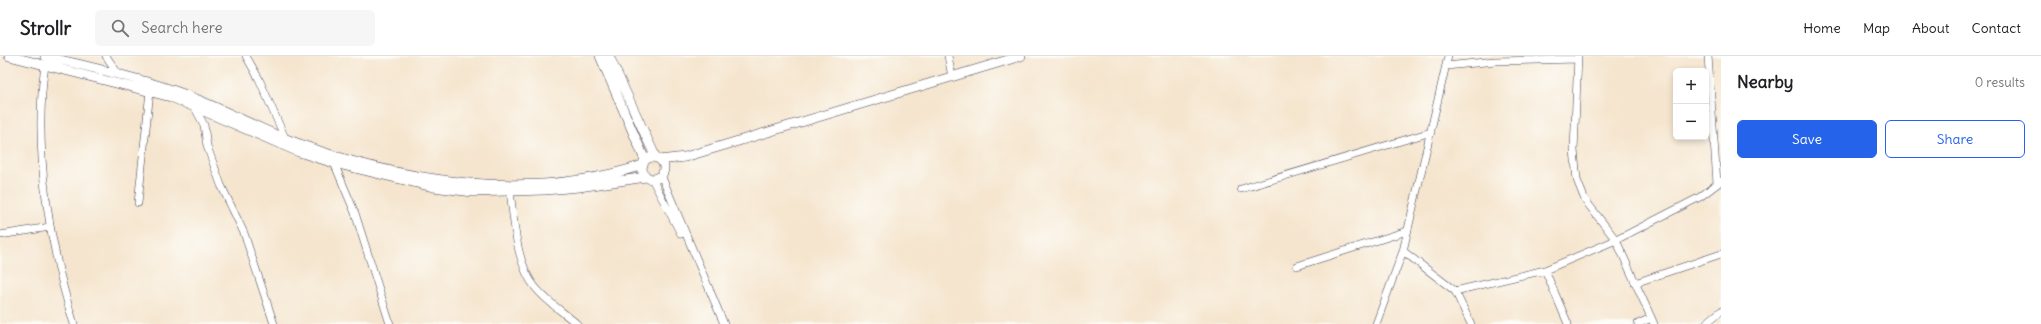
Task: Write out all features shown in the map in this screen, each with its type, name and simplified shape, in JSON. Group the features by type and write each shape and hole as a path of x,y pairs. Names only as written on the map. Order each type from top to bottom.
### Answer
{"street":[{"path":"9,56 45,60 119,76 176,91 314,149 401,173 458,182 498,184 569,181 603,176 658,159 685,157 1021,56"},
{"path":"106,56 119,76"},
{"path":"246,56 259,79 285,138"},
{"path":"600,56 644,163 643,173 656,176"},
{"path":"610,56 658,159 664,166 656,176"},
{"path":"948,56 952,76"},
{"path":"1376,324 1402,251 1448,56"},
{"path":"1455,291 1545,270 1616,240 1700,197 1719,182 1708,56"},
{"path":"1446,66 1496,61 1578,58 1574,150 1577,180 1585,200 1616,240 1653,321 1638,324"},
{"path":"45,60 150,91 194,106 299,152 334,163 433,187 473,192 580,188 656,176 685,157"},
{"path":"45,60 41,92 45,187 50,227 64,292 74,324"},
{"path":"138,203 150,91"},
{"path":"194,106 204,125 207,146 221,185 244,233 274,324"},
{"path":"1241,189 1431,132"},
{"path":"334,163 355,213 390,324"},
{"path":"656,176 720,324"},
{"path":"656,176 724,324"},
{"path":"510,191 519,251 527,274 534,287 577,324"},
{"path":"0,235 50,227"},
{"path":"1297,266 1407,231"},
{"path":"1402,251 1455,291 1471,324"},
{"path":"1635,283 1721,254"},
{"path":"1545,270 1568,324"},
{"path":"1705,324 1721,310"}]}
